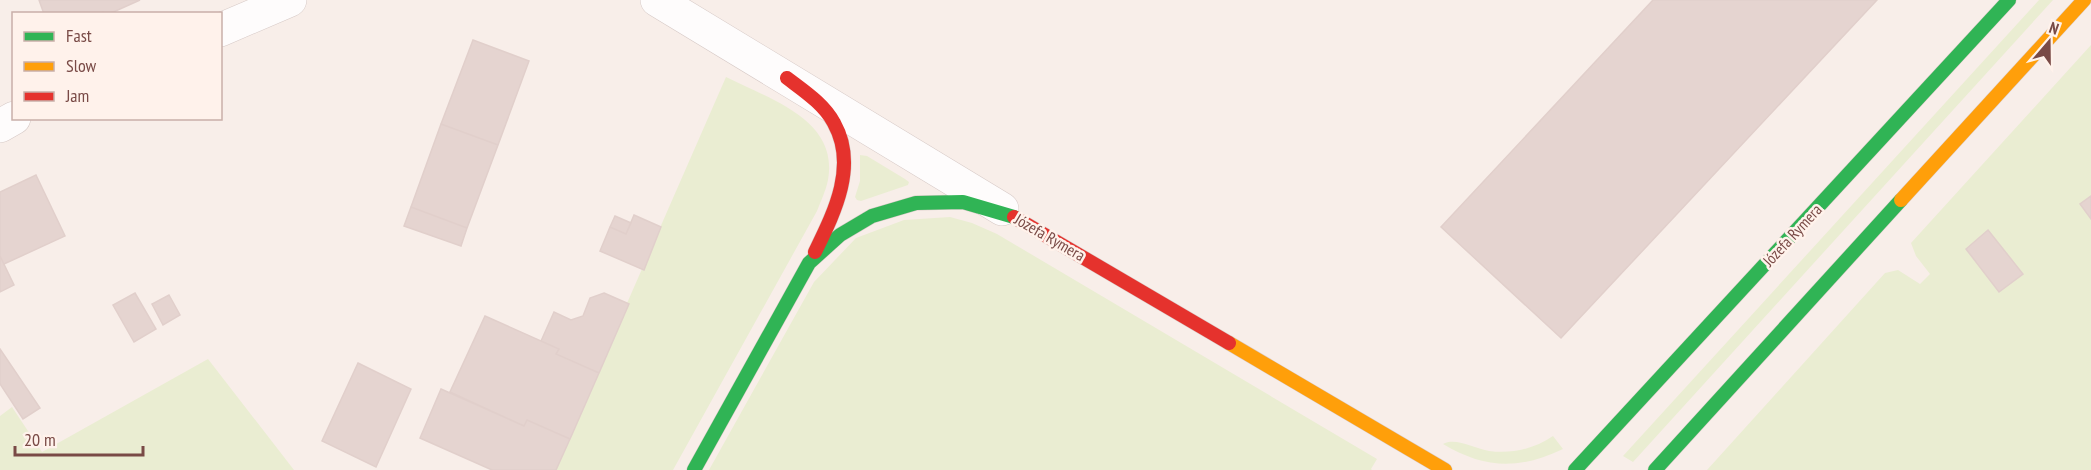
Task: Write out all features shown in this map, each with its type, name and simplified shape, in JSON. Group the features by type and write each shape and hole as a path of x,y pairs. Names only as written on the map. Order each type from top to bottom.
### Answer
{"street":[{"path":"222,29 290,0"},
{"name":"Józefa Rymera","path":"657,0 1014,217 1445,470"},
{"name":"Józefa Rymera","path":"1575,470 2009,0"},
{"path":"1656,470 2084,0"},
{"path":"694,470 835,213 843,181 844,150 835,124 818,103 787,78"},
{"path":"809,262 840,235 872,216 916,203 963,202 1014,217"}],"green space":[{"path":"2039,0 2053,0 1633,462 1623,456"},
{"path":"2091,45 2091,470 1707,470 1885,273 1898,270 1920,284 1930,274 1916,256 1911,243"},
{"path":"726,77 780,103 797,114 812,126 823,141 829,159 828,180 817,211 673,470 554,470"},
{"path":"860,155 867,156 905,179 909,182 908,185 861,201 857,200 855,197 860,181"},
{"path":"950,217 972,223 997,234 1377,459 1372,470 709,470 814,282 856,238 904,220"},
{"path":"208,359 294,470 0,470 0,416 12,407 42,452"},
{"path":"1553,436 1563,449 1532,461 1517,463 1488,462 1458,452 1443,444 1454,442 1489,451 1506,452 1522,450"}],"building":[{"path":"39,0 140,0 113,12 43,12"},
{"path":"1653,0 1877,0 1561,338 1441,227"},
{"path":"473,40 529,61 498,145 441,124"},
{"path":"441,124 498,145 467,228 411,207"},
{"path":"36,175 65,236 4,264 0,256 0,192"},
{"path":"2091,196 2091,219 2080,204"},
{"path":"411,207 467,228 461,246 404,226"},
{"path":"634,215 661,227 644,270 600,251 610,227 626,234"},
{"path":"615,216 631,223 626,234 610,227"},
{"path":"1988,230 2023,274 1999,292 1966,249"},
{"path":"0,256 14,285 0,292"},
{"path":"135,293 156,329 134,342 113,305"},
{"path":"604,293 629,304 599,373 556,354 559,349 541,341 554,312 571,320 583,316 590,298"},
{"path":"169,295 180,315 163,325 152,304"},
{"path":"485,316 559,349 556,354 599,373 570,439 527,420 524,426 450,392"},
{"path":"0,349 40,408 23,419 0,384"},
{"path":"358,363 411,389 376,467 322,441"},
{"path":"441,389 524,426 527,420 570,439 556,470 492,470 420,438"}],"traffic: fast":[{"path":"1575,470 2009,0"},
{"path":"1655,470 1901,200"},
{"path":"694,470 809,263 840,235 872,216 916,203 963,202 1014,217"}],"traffic: slow":[{"path":"1901,200 2084,0"},
{"path":"1229,343 1445,470"}],"traffic: jam":[{"path":"787,78 813,98 830,116 841,139 844,156 841,189 815,252"},
{"path":"1014,217 1229,343"}]}
